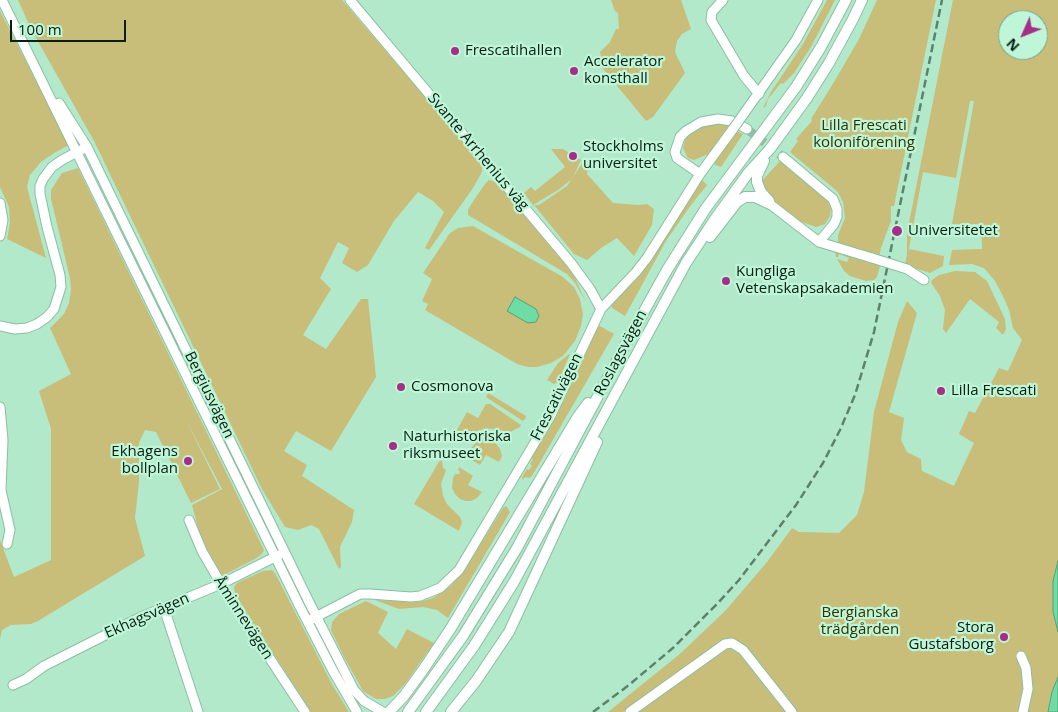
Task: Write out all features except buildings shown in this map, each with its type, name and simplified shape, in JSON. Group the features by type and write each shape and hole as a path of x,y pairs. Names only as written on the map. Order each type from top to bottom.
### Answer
{"main road":[{"name":"Roslagsvägen","path":"408,712 463,636 518,548 609,374 675,256 706,208 796,87 821,47 846,0"},
{"name":"Roslagsvägen","path":"426,712 474,646 519,573 686,264 749,172 770,149 807,98 829,63 862,0"},
{"path":"770,149 756,179 761,192 770,204"},
{"path":"686,264 713,233 736,202 750,196 770,204"},
{"path":"390,712 418,677 451,628 577,418 609,374"},
{"path":"450,712 476,681 510,632 604,427 612,400"}],"street":[{"name":"Bergiusvägen","path":"2,0 276,557 354,690 364,701 383,712"},
{"name":"Svante Arrhenius väg","path":"350,0 571,263 590,289 601,309"},
{"path":"723,0 712,12 711,20 757,96"},
{"name":"Frescativägen","path":"312,619 360,594 420,596 440,588 459,570 550,417 601,309 647,258 700,174 796,40 818,0"},
{"name":"Bergiusvägen","path":"38,71 87,147 285,552 312,619 357,712"},
{"path":"700,174 678,158 675,152 680,137 686,131 701,122 718,119 732,121 747,129"},
{"path":"0,327 27,328 47,317 54,309 61,287 60,275 47,228 40,186 52,167 87,147"},
{"path":"783,157 833,199 837,217 834,224 819,242"},
{"path":"0,203 3,220 0,236"},
{"path":"770,204 819,242 907,269 924,280"},
{"path":"0,407 2,440 1,490 10,530 7,544"},
{"name":"Åminnevägen","path":"188,520 202,551 221,584 305,712"},
{"name":"Ekhagsvägen","path":"13,686 44,666 141,617 221,584 285,552"},
{"path":"164,608 198,712"},
{"path":"630,712 725,644 732,643 743,650 792,712"},
{"path":"1021,656 1026,668 1028,689 1022,712"},
{"path":"390,712 400,712"}],"green space":[{"path":"18,0 342,0 482,163 482,172 473,188 429,250 425,248 444,212 433,201 418,192 394,221 368,265 357,272 342,263 349,248 338,242 320,278 331,289 303,335 326,349 361,299 368,299 376,377 331,451 296,431 284,451 307,465 302,476 354,510 352,522 340,547 341,567 339,569 319,529 311,525 298,530 285,527 262,489 94,141 31,29"},
{"path":"611,0 681,0 691,29 682,34 677,41 675,52 685,73 653,117 646,121 595,59 601,56 600,52 610,42 616,29 619,29 618,13 615,11"},
{"path":"827,0 835,0 811,47 794,73 783,84 781,83 763,108 771,92 803,44"},
{"name":"Lilla Frescati koloniförening","path":"877,0 936,0 894,206 891,206 891,221 879,257 838,243 838,235 845,218 843,202 838,192 790,152 798,141 796,139 812,121 811,119 859,39"},
{"name":"Bergianska trädgården","path":"953,0 1058,0 1058,561 1053,581 1053,612 1058,632 1058,677 1052,692 1048,712 634,712 658,694 660,684 623,712 608,712 681,653 726,610 767,562 792,528 799,532 839,533 857,515 864,492 874,412 898,322 907,301 917,313 889,412 904,418 901,440 907,452 921,459 922,471 954,486 974,443 959,434 969,411 975,413 999,368 1008,371 1022,340 1013,328 1009,310 1002,294 995,281 984,268 972,264 949,265 952,250 982,249 981,224 952,224 974,101 970,101 956,178 923,172 909,249 944,256 943,266 930,273 905,265 907,233"},
{"path":"0,11 69,145 41,162 30,175 27,187 46,258 7,239 10,223 9,207 0,187"},
{"path":"716,123 729,126 708,156 706,155 694,160 688,158 683,148 685,139 699,127"},
{"path":"736,131 743,134 721,167 713,163"},
{"path":"551,149 563,149 581,160 572,179 533,205 524,193 531,187 535,191 565,167"},
{"path":"780,161 821,194 828,202 831,209 830,216 825,224 816,227 799,221 766,194 761,182"},
{"path":"583,162 588,169 587,174 613,203 647,204 654,209 652,225 634,256 617,238 587,260 574,254 534,205 539,205 567,186"},
{"path":"78,168 264,550 255,559 222,576 203,546 192,505 222,489 185,418 220,489 191,503 156,432 145,430 139,443 139,482 135,518 145,556 38,621 31,624 11,625 2,630 0,639 0,540 14,577 51,560 51,429 39,391 71,374 50,328 64,314 69,303 71,290 70,278 51,199 51,190 62,173"},
{"path":"489,180 497,182 563,260 575,278 586,302 575,283 567,274 468,215 468,210 472,203"},
{"path":"702,180 707,185 666,241 625,316 612,308 611,304"},
{"path":"473,226 563,277 574,287 580,299 583,314 575,341 563,356 551,363 537,367 517,364 425,310 428,304 422,301 432,279 423,273 450,233 458,228"},
{"path":"835,252 880,266 877,277 874,280 866,281 850,276 844,271 837,259 847,262 849,258 839,254 836,257"},
{"path":"955,271 975,272 987,281 1005,319 1006,329 1003,335 996,328 999,322 970,299 946,333 943,329 945,310 940,296 931,283 939,275"},
{"path":"598,325 614,334 532,476 529,478 525,477 523,480 522,477 527,469 529,470 532,466 530,464 533,459 531,458 564,400"},
{"path":"569,354 558,382 554,384 547,380 558,363"},
{"path":"488,393 526,416 525,419 523,421 486,397"},
{"path":"486,404 490,404 521,425 520,427 510,432 486,428 471,433 463,443 459,440 454,443 450,442 467,412 478,418"},
{"path":"479,439 492,440 496,444 502,456 499,462 486,455 480,465 465,456 467,453 471,453 471,448"},
{"path":"440,460 442,461 443,468 446,470 441,484 443,496 447,504 460,517 462,522 459,531 414,504"},
{"path":"459,467 473,476 468,485 482,492 471,501 460,499 452,488 455,474 460,472 458,470"},
{"path":"506,506 510,512 448,618 437,610 423,607 399,609 375,600 419,602 433,598 451,586 469,563"},
{"path":"272,570 333,686 349,712 311,712 235,594 234,587 237,583 263,571"},
{"path":"366,601 388,612 378,633 396,649 407,629 434,643 405,684 393,696 385,699 376,699 363,691 331,630 332,622 339,614"}],"shaded area":[{"path":"515,297 536,309 539,316 536,322 528,323 507,311"},
{"path":"1058,561 1058,632 1053,612 1053,581"},
{"path":"1058,677 1058,712 1048,712 1052,692"}],"tunnel":[{"path":"747,129 783,157"}],"railway":[{"path":"593,712 674,647 739,580 796,505 823,463 840,430 855,395 874,332 942,0"}],"place":[{"name":"Frescatihallen","path":"455,51"},
{"name":"Accelerator konsthall","path":"574,71"},
{"name":"Stockholms universitet","path":"573,156"},
{"name":"Universitetet","path":"897,231"},
{"name":"Kungliga Vetenskapsakademien","path":"726,281"},
{"name":"Cosmonova","path":"401,387"},
{"name":"Lilla Frescati","path":"941,391"},
{"name":"Naturhistoriska riksmuseet","path":"393,446"},
{"name":"Ekhagens bollplan","path":"188,461"},
{"name":"Stora Gustafsborg","path":"1004,637"}]}
